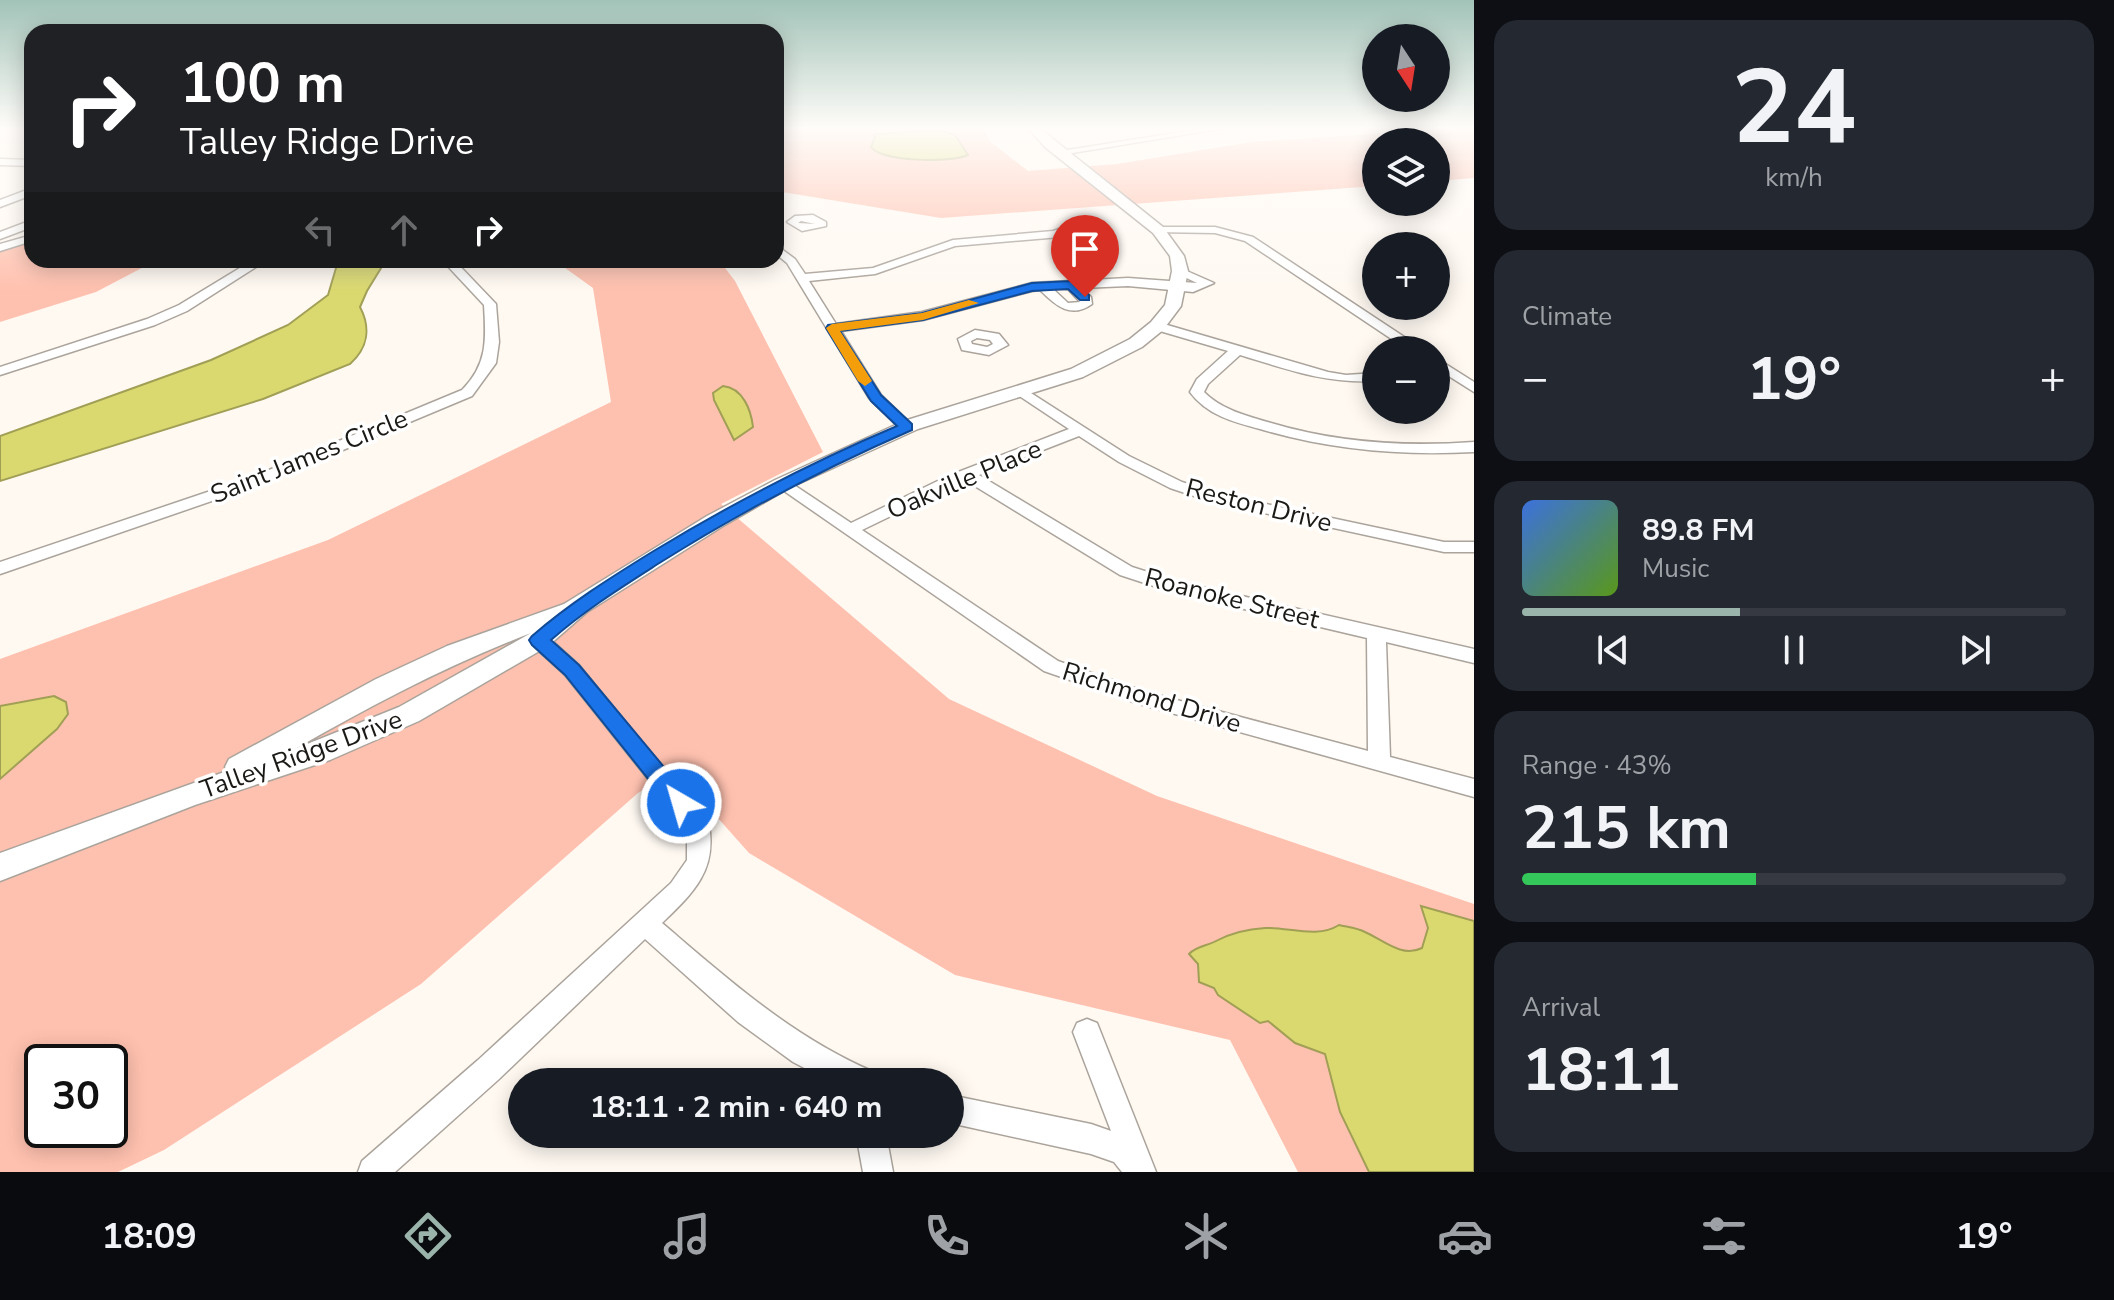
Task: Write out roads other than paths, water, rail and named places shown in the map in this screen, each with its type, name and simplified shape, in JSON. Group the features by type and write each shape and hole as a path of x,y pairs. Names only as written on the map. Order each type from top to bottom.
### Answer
{"street":[{"path":"832,328 953,324 1043,286 1179,280 1177,256 1158,230 1097,182"},
{"path":"0,194 24,193"},
{"path":"0,204 24,194"},
{"path":"0,236 24,226"},
{"path":"1158,230 1215,230 1249,239 1396,336"},
{"path":"802,278 875,271 953,243 1059,234"},
{"path":"0,248 24,240"},
{"path":"784,255 802,278 876,398 907,427"},
{"path":"0,371 151,322 183,308 248,268"},
{"name":"Saint James Circle","path":"0,568 258,480 467,393 484,378 491,362 490,304 456,268"},
{"name":"Talley Ridge Drive","path":"0,867 184,797 320,752 409,714 539,640 578,606 715,521 782,484 907,427 1077,373 1112,358 1157,326 1173,306 1179,280"},
{"path":"1043,286 1060,305 1075,307 1086,304 1085,297 1071,285"},
{"path":"1157,326 1304,370 1346,379 1362,378"},
{"path":"1236,351 1202,382 1197,392 1203,400 1236,418 1308,440 1369,450 1416,452 1474,447"},
{"path":"1450,374 1474,388"},
{"name":"Reston Drive","path":"1020,390 1124,459 1176,485 1215,498 1444,547 1474,547"},
{"name":"Oakville Place","path":"849,530 966,474 1080,430"},
{"name":"Roanoke Street","path":"966,474 1126,571 1172,586 1474,656"},
{"name":"Richmond Drive","path":"782,484 1051,666 1139,697 1474,788"},
{"name":"Talley Ridge Drive","path":"184,797 399,679 456,652 578,606"},
{"path":"1376,633 1379,762"},
{"path":"373,1172 488,1070 680,890 700,862 702,847 698,825 572,670 539,640"},
{"path":"645,923 772,1034 829,1068"},
{"path":"1087,1032 1140,1170"},
{"path":"964,1112 1091,1139 1124,1151 1140,1170"},
{"path":"874,1148 878,1172"}]}
